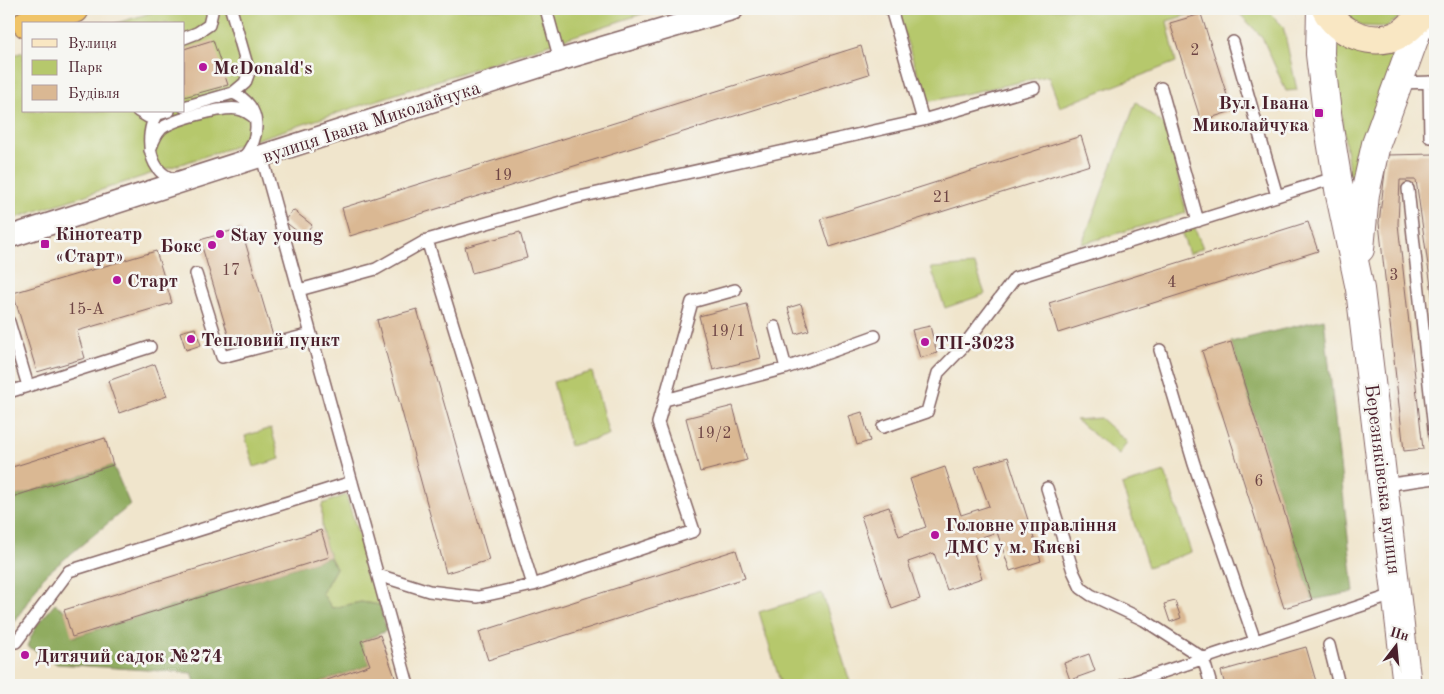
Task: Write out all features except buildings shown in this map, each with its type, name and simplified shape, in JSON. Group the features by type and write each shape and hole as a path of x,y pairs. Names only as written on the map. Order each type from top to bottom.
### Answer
{"highway":[{"path":"32,22 75,9"},
{"path":"9,30 22,25"}],"main road":[{"path":"1326,9 1330,17 1344,30 1362,38 1381,39 1400,34 1415,23 1425,9"}],"street":[{"name":"вулиця Івана Миколайчука","path":"9,237 560,60 734,9"},
{"name":"Березняківська вулиця","path":"1321,9 1320,54 1328,122 1337,177 1358,273 1398,594 1407,685"},
{"name":"Березняківська вулиця","path":"1358,273 1365,194 1376,144 1425,9"}],"lane":[{"path":"185,38 209,25 212,12 210,9"},
{"path":"185,107 233,92 245,83 249,72 231,9"},
{"path":"546,9 560,60"},
{"path":"891,9 923,120"},
{"path":"1233,42 1276,196"},
{"path":"1398,83 1432,82 1430,137 1435,137"},
{"path":"299,290 376,269 427,240 575,198 923,120 1034,88"},
{"path":"1161,88 1198,221"},
{"path":"233,92 245,100 255,118 255,139 251,149 238,164"},
{"path":"150,150 154,137 162,128 176,122 226,108 238,108 255,118"},
{"path":"140,112 148,117 166,112"},
{"path":"156,115 150,130 150,150 153,160 166,176 175,180 187,180"},
{"path":"262,157 408,685"},
{"path":"883,427 927,412 938,373 962,348 1015,278 1337,177"},
{"path":"1408,188 1435,439"},
{"path":"427,240 533,585"},
{"path":"196,274 222,357 311,334"},
{"path":"378,575 429,591 478,597 533,585 694,531 658,423 692,302 735,290"},
{"path":"9,322 14,358 28,386"},
{"path":"775,327 786,368"},
{"path":"665,400 786,368 876,336"},
{"path":"9,392 150,347"},
{"path":"1160,350 1194,464 1255,641"},
{"path":"1384,485 1435,478"},
{"path":"16,642 69,571 352,482"},
{"path":"1047,488 1073,571 1082,588 1091,595 1144,620 1203,658 1211,685"},
{"path":"1124,685 1398,594"},
{"path":"1329,645 1339,685"}],"green space":[{"path":"163,9 657,9 9,220 9,56 22,53 22,112 185,112 185,22 121,22"},
{"path":"896,9 1208,9 1167,21 1176,62 1060,107 1048,76 927,102"},
{"path":"1235,9 1266,9 1283,26 1297,90 1286,91 1262,37"},
{"path":"1339,9 1412,9 1386,27 1360,26"},
{"path":"1330,32 1349,44 1366,51 1384,52 1406,46 1355,215"},
{"path":"1136,102 1168,128 1186,213 1082,244"},
{"path":"1194,226 1203,248 1189,254 1181,231"},
{"path":"975,265 985,294 945,308 931,268"},
{"path":"1324,319 1354,592 1312,600 1231,342"},
{"path":"592,372 609,435 570,446 553,382"},
{"path":"1100,418 1127,442 1119,455 1076,420"},
{"path":"271,428 280,459 254,467 245,436"},
{"path":"113,465 130,505 44,576 12,626 9,627 9,498"},
{"path":"1165,472 1191,552 1148,567 1122,485"},
{"path":"346,495 380,605 361,602 332,608 322,593 336,568 324,538 322,504"},
{"path":"329,557 336,568 322,593 332,608 361,602 380,605 386,631 362,641 370,665 312,685 196,685 192,673 57,664 27,646 36,626 55,604 64,610 73,637"},
{"path":"822,593 851,685 781,685 759,612"}],"place":[{"name":"McDonald's","path":"203,67"},
{"name":"Вул. Івана Миколайчука","path":"1319,113"},
{"name":"Stay young","path":"220,234"},
{"name":"Кінотеатр «Старт»","path":"45,244"},
{"name":"Бокс","path":"212,245"},
{"name":"Старт","path":"117,280"},
{"name":"Тепловий пункт","path":"191,339"},
{"name":"ТП-3023","path":"925,342"},
{"name":"Головне управління ДМС у м. Києві","path":"935,535"},
{"name":"Дитячий садок №274","path":"25,655"}]}
